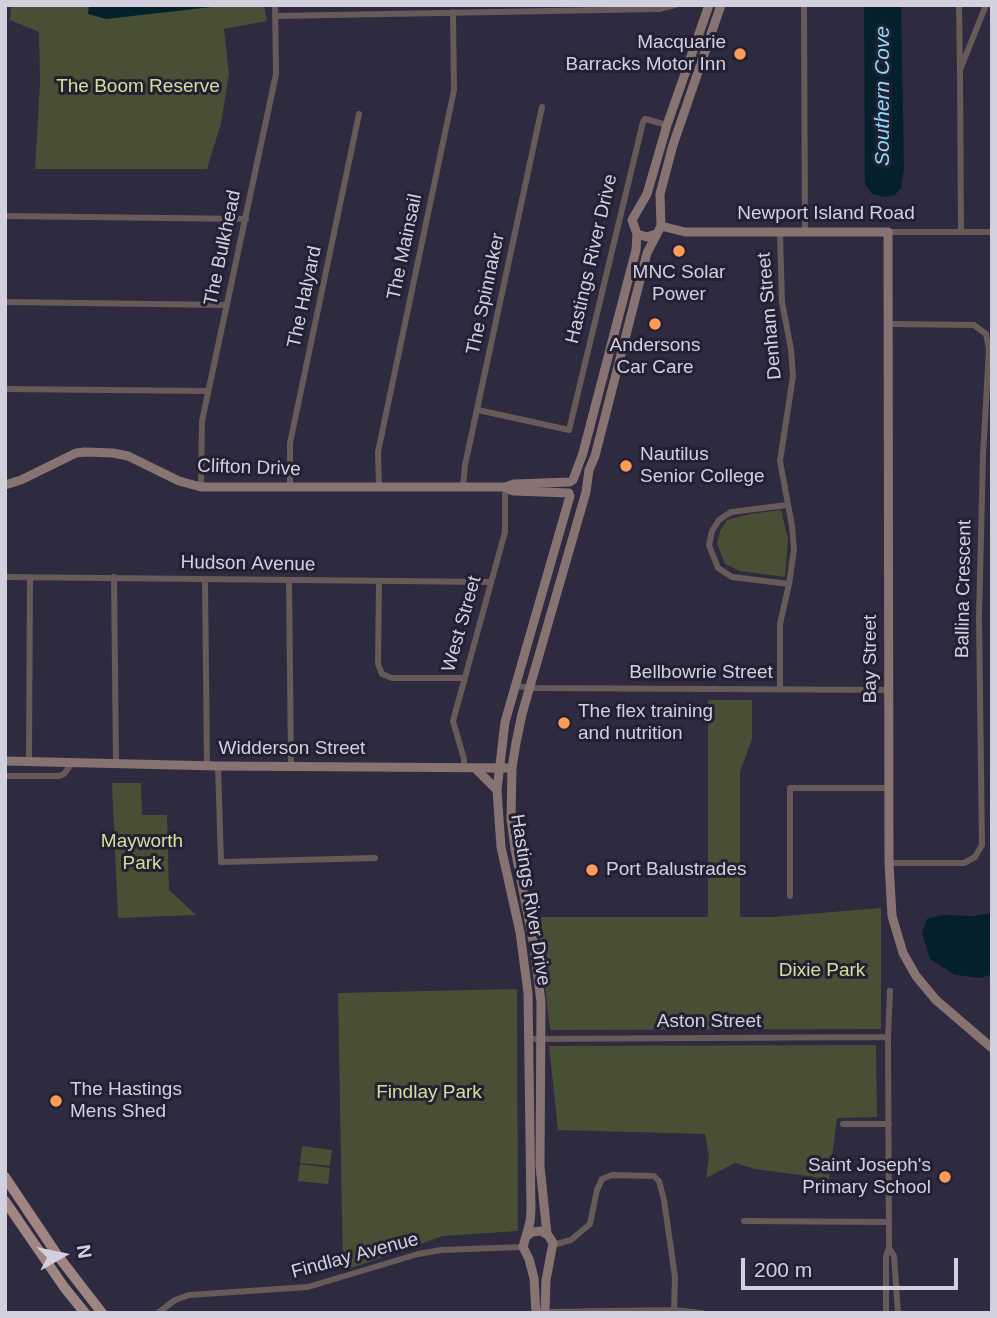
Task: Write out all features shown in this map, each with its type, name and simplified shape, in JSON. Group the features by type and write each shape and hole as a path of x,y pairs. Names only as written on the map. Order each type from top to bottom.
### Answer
{"main road":[{"name":"Hastings River Drive","path":"640,209 709,5"},
{"name":"Hastings River Drive","path":"547,1234 540,1166 541,1002 534,946 514,849 512,768 529,688 648,253 659,225 660,194 673,145 721,5"},
{"path":"640,209 654,209 659,225 647,237 637,234 632,220 640,209"},
{"name":"Newport Island Road","path":"659,225 685,232 888,232"},
{"name":"Bay Street","path":"888,232 889,863 894,926 908,965 936,1000 992,1048"},
{"name":"Hastings River Drive","path":"527,1236 531,1210 528,1081 530,1039 525,965 501,847 499,768 505,722 535,625 572,481 583,453 636,250 637,234"},
{"name":"Clifton Drive","path":"5,485 76,453 85,452 128,456 179,481 201,486 505,487 514,484 572,481"},
{"path":"572,481 581,480 585,490"},
{"name":"Clifton Drive","path":"505,487 513,491 570,495 577,499 585,490"},
{"name":"Widderson Street","path":"5,761 207,766 512,768"},
{"path":"469,768 498,790"},
{"path":"5,1177 58,1256 102,1313"},
{"path":"5,1201 85,1313"},
{"path":"536,1313 534,1278 523,1247 527,1236 538,1231 547,1234 553,1245 549,1257 545,1312"},
{"path":"529,1259 539,1262 549,1257"}],"street":[{"name":"The Bulkhead","path":"201,486 202,421 276,74 275,5"},
{"path":"276,16 659,9 675,5"},
{"path":"804,5 805,232"},
{"path":"959,5 961,232"},
{"path":"960,70 986,5"},
{"name":"The Mainsail","path":"379,487 378,452 454,90 453,12"},
{"name":"The Spinnaker","path":"463,487 542,107"},
{"name":"The Halyard","path":"290,487 290,443 359,114"},
{"name":"Hastings River Drive","path":"478,410 569,430 643,122 645,119 667,125"},
{"path":"5,216 246,219"},
{"name":"Denham Street","path":"780,232 782,302 793,376 780,461 794,550 780,624 780,688"},
{"name":"Newport Island Road","path":"888,232 992,232"},
{"path":"5,303 227,305"},
{"name":"Ballina Crescent","path":"889,324 974,325 986,334 989,349 979,617 982,845 975,857 964,863 889,863"},
{"path":"5,389 208,391"},
{"name":"West Street","path":"469,768 453,721 505,531 505,487"},
{"path":"787,505 731,512 719,520 712,531 709,545 718,568 732,577 789,584"},
{"name":"Hudson Avenue","path":"5,577 491,582"},
{"path":"29,762 30,577"},
{"path":"114,577 116,763"},
{"path":"205,580 207,766"},
{"path":"289,580 291,766"},
{"path":"379,581 379,664 382,674 392,678 463,678"},
{"name":"Bellbowrie Street","path":"515,686 888,690"},
{"name":"Widderson Street","path":"5,776 59,776 64,774 72,763"},
{"path":"218,766 221,862 376,858"},
{"path":"790,896 790,788 889,788"},
{"path":"886,1313 886,1256 889,1248 890,990"},
{"name":"Aston Street","path":"530,1039 888,1037"},
{"path":"843,1124 889,1124"},
{"path":"553,1245 571,1240 590,1224 602,1179 612,1174 654,1177 659,1181 664,1200 674,1277 674,1310"},
{"path":"744,1221 889,1222"},
{"name":"Findlay Avenue","path":"158,1313 175,1300 189,1295 300,1288 429,1252 457,1248 523,1247"},
{"path":"889,1248 894,1256 898,1313"},
{"path":"545,1312 674,1310 702,1313"}],"green space":[{"name":"The Boom Reserve","path":"11,5 264,5 267,21 224,29 229,74 221,123 207,169 35,169 40,82 39,32 10,20"},
{"path":"781,510 788,539 785,577 740,571 725,564 717,544 720,531 727,520"},
{"name":"Dixie Park","path":"708,700 752,700 752,739 740,772 740,917 773,917 881,908 881,1029 550,1030 537,917 708,917"},
{"name":"Mayworth Park","path":"112,783 141,783 142,815 167,815 169,890 196,915 118,918"},
{"name":"Findlay Park","path":"517,989 518,1231 443,1236 343,1271 338,993"},
{"path":"876,1045 877,1117 837,1118 829,1179 755,1169 735,1163 706,1178 709,1157 705,1134 558,1130 549,1046"},
{"path":"302,1146 332,1150 330,1166 300,1163"},
{"path":"300,1164 330,1168 328,1184 298,1181"}],"water":[{"path":"89,5 229,5 106,19 88,14"},
{"name":"Southern Cove","path":"864,5 901,5 904,168 901,188 895,195 885,197 872,194 865,184"},
{"path":"992,913 992,974 981,978 955,975 930,959 922,933 927,919 942,915 973,916"}],"place":[{"name":"Macquarie Barracks Motor Inn","path":"740,54"},
{"name":"MNC Solar Power","path":"679,251"},
{"name":"Andersons Car Care","path":"655,324"},
{"name":"Nautilus Senior College","path":"626,466"},
{"name":"The flex training and nutrition","path":"564,723"},
{"name":"Port Balustrades","path":"592,870"},
{"name":"The Hastings Mens Shed","path":"56,1101"},
{"name":"Saint Joseph's Primary School","path":"945,1177"}]}
